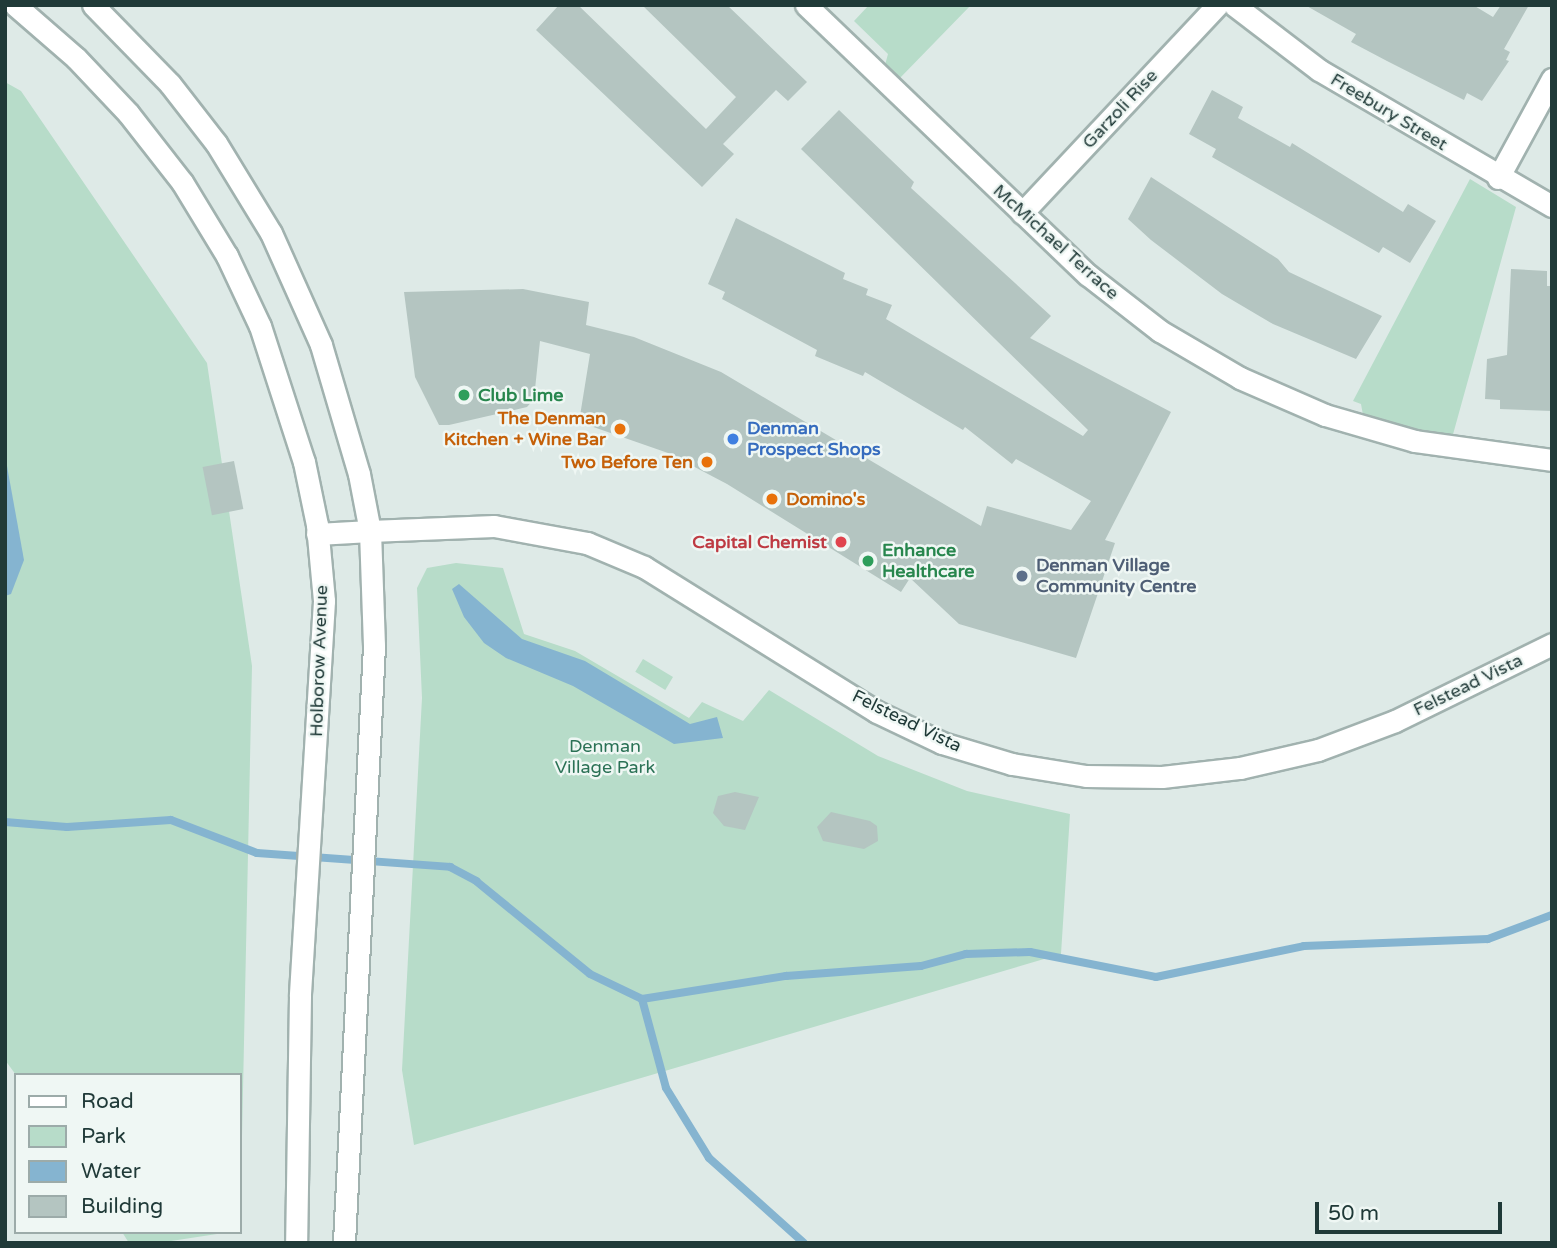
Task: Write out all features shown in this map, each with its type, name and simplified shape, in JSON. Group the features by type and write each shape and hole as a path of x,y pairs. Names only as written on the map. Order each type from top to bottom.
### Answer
{"street":[{"name":"Holborow Avenue","path":"15,5 76,58 128,113 182,182 227,256 284,392 317,534 323,642 300,996 296,1243"},
{"path":"93,5 170,84 216,143 271,233 321,345 359,474 370,531 374,646 344,1243"},
{"name":"McMichael Terrace","path":"806,5 1088,275 1160,331 1240,378 1325,415 1408,440 1552,460"},
{"name":"Garzoli Rise","path":"1022,213 1217,5"},
{"name":"Freebury Street","path":"1234,5 1319,70 1498,178 1552,206"},
{"path":"1498,178 1552,79"},
{"name":"Felstead Vista","path":"317,534 494,526 587,543 643,567 877,712 942,743 1012,764 1086,776 1162,777 1240,768 1318,750 1395,721 1552,644"}],"green space":[{"path":"869,5 971,5 899,79 885,65 888,54 854,21"},
{"path":"5,82 21,91 207,363 252,666 242,1137 242,1073 15,1073 5,1060"},
{"path":"1470,179 1516,207 1452,438 1363,415 1361,404 1353,401"},
{"name":"Denman Village Park","path":"456,563 503,568 524,634 575,651 689,718 702,702 743,721 769,690 878,756 967,791 1070,814 1061,954 414,1145 402,1070 422,698 417,588 427,568"},
{"path":"643,659 673,677 665,690 635,672"},
{"path":"123,1234 217,1234 158,1243 129,1243"}],"water":[{"path":"5,455 24,560 11,594 5,596"},
{"path":"459,584 522,639 585,661 690,724 717,717 723,738 674,744 573,686 506,658 484,643 464,617 452,589"}],"building":[{"path":"559,5 578,5 706,129 736,97 642,5 727,5 807,82 788,101 776,90 723,144 734,154 702,187 536,30"},
{"path":"1305,5 1473,5 1493,17 1501,5 1529,5 1504,49 1510,52 1506,60 1509,61 1482,101 1467,93 1464,100 1351,42 1356,34"},
{"path":"1212,90 1243,107 1238,118 1290,147 1292,143 1403,212 1408,204 1436,221 1410,263 1383,247 1379,253 1212,157 1216,149 1189,134"},
{"path":"839,110 914,182 911,188 1051,316 1030,338 1171,412 1105,540 1115,543 1076,658 959,624 910,578 901,592 727,484 668,453 579,422 590,354 540,341 534,399 527,407 449,425 439,425 415,377 404,292 523,289 589,302 586,325 634,337 721,372 981,526 987,506 1071,530 1091,501 1016,459 1012,464 965,427 963,430 865,372 863,376 815,356 817,350 722,299 725,292 708,284 736,218 845,273 843,279 868,289 866,295 892,305 886,319 1083,436 1088,430 801,149"},
{"path":"1151,177 1278,259 1289,272 1382,316 1356,359 1273,324 1222,294 1151,240 1128,219"},
{"path":"1511,269 1547,271 1547,286 1552,286 1552,411 1500,409 1500,400 1485,399 1487,359 1507,355"},
{"path":"234,461 243,509 212,515 203,467"},
{"path":"735,792 759,797 745,830 724,826 713,813 718,796"},
{"path":"831,812 870,821 877,826 878,841 864,849 823,841 817,827"}],"waterway":[{"path":"5,822 67,827 171,820 257,853 450,867 476,881 590,974 642,999 786,976 921,966 966,954 1030,952 1156,977 1304,946 1488,939 1552,915"},
{"path":"642,999 666,1088 709,1158 804,1243"}],"place":[{"name":"Club Lime","path":"464,395"},
{"name":"The Denman Kitchen + Wine Bar","path":"620,429"},
{"name":"Denman Prospect Shops","path":"733,439"},
{"name":"Two Before Ten","path":"707,462"},
{"name":"Domino's","path":"772,499"},
{"name":"Capital Chemist","path":"841,542"},
{"name":"Enhance Healthcare","path":"868,561"},
{"name":"Denman Village Community Centre","path":"1022,576"}]}
